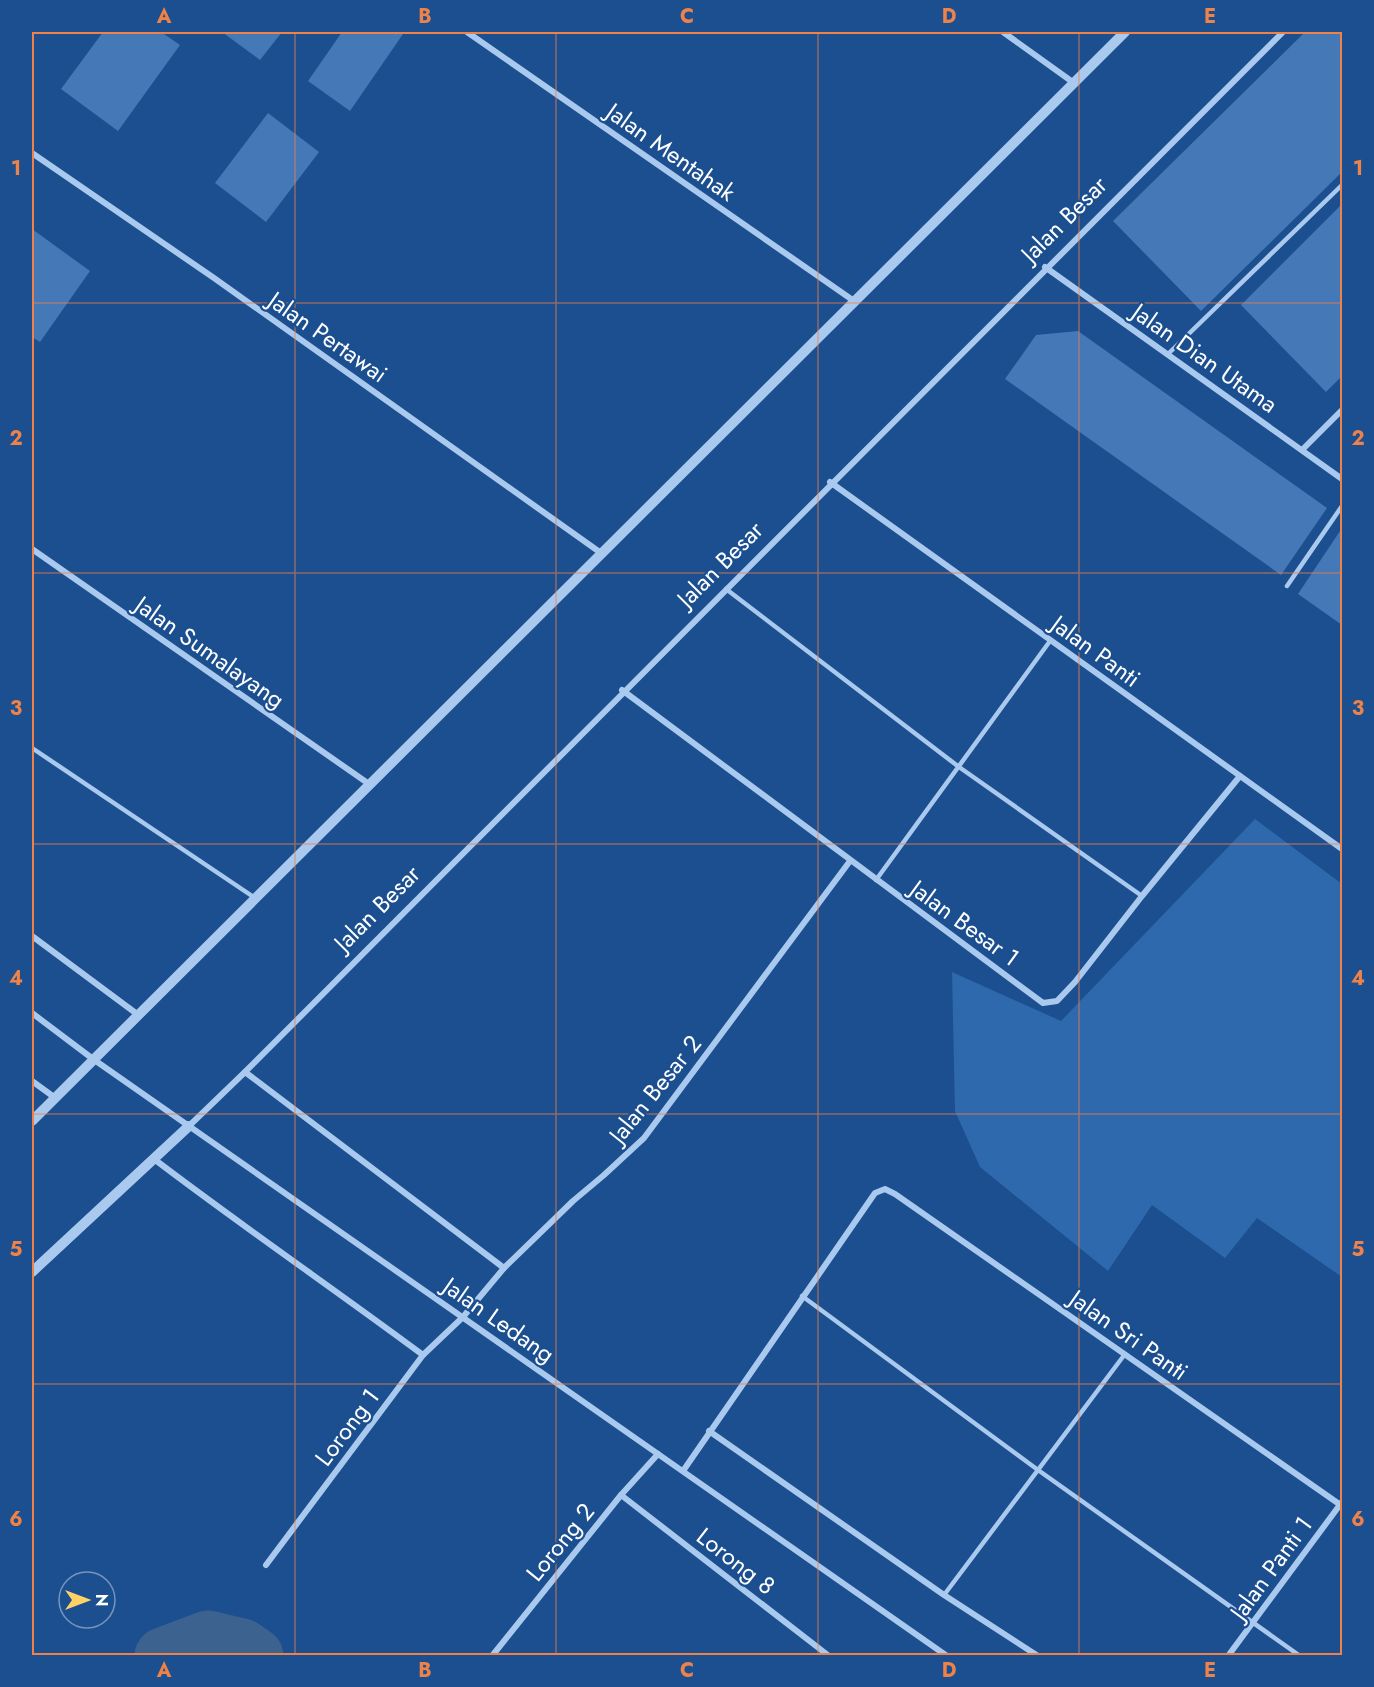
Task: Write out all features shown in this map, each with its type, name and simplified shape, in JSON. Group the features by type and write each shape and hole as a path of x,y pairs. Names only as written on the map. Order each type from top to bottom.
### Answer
{"street":[{"name":"Jalan Mentahak","path":"467,32 854,301"},
{"path":"1003,32 1074,83"},
{"path":"32,1121 1125,32"},
{"name":"Jalan Besar","path":"189,1126 830,482 1283,32"},
{"name":"Jalan Pertawai","path":"32,153 214,278 601,554"},
{"name":"Jalan Dian Utama","path":"1046,267 1342,479"},
{"path":"1302,450 1342,410"},
{"name":"Jalan Panti","path":"830,482 1342,849"},
{"name":"Jalan Sumalayang","path":"32,549 369,784"},
{"name":"Jalan Besar 1","path":"622,690 1043,1003 1057,1000 1075,982 1240,776"},
{"name":"Jalan Besar 2","path":"463,1317 504,1268 573,1201 644,1138 850,861"},
{"path":"32,936 137,1014"},
{"name":"Jalan Ledang","path":"32,1013 93,1059 947,1656"},
{"path":"244,1072 504,1268"},
{"path":"32,1081 54,1097"},
{"path":"32,1272 189,1126"},
{"path":"153,1158 217,1207 343,1295 423,1355"},
{"name":"Jalan Sri Panti","path":"802,1296 874,1193 885,1189 1342,1504"},
{"path":"683,1471 802,1296"},
{"name":"Lorong 1","path":"266,1565 423,1355 463,1317"},
{"path":"710,1431 944,1594 1038,1656"},
{"name":"Lorong 2","path":"492,1656 621,1495 658,1454"},
{"name":"Lorong 8","path":"621,1495 829,1656"},
{"name":"Jalan Panti 1","path":"1228,1656 1342,1504"}],"lane":[{"path":"1168,354 1342,185"},
{"path":"1287,586 1342,506"},
{"path":"726,589 959,767 1142,896"},
{"path":"876,880 1050,640"},
{"path":"32,748 255,898"},
{"path":"802,1296 1038,1470 1254,1621 1300,1656"},
{"path":"944,1594 1125,1354"}],"shaded area":[{"path":"1255,819 1342,884 1342,1277 1257,1218 1225,1258 1152,1205 1108,1271 980,1167 955,1111 952,972 1061,1021"}],"building":[{"path":"103,32 161,32 180,45 118,131 61,89"},
{"path":"222,32 282,32 260,60"},
{"path":"342,32 400,32 403,34 350,111 308,81"},
{"path":"1305,32 1342,32 1342,172 1201,311 1113,221"},
{"path":"268,113 319,152 266,222 215,183"},
{"path":"1342,204 1342,376 1326,392 1241,305"},
{"path":"32,229 90,271 40,342 32,337"},
{"path":"1078,331 1327,508 1281,575 1005,379 1036,335"},
{"path":"1342,528 1342,625 1298,594"}],"waterway":[{"path":"163,1656 208,1639 242,1647 255,1656"}]}
